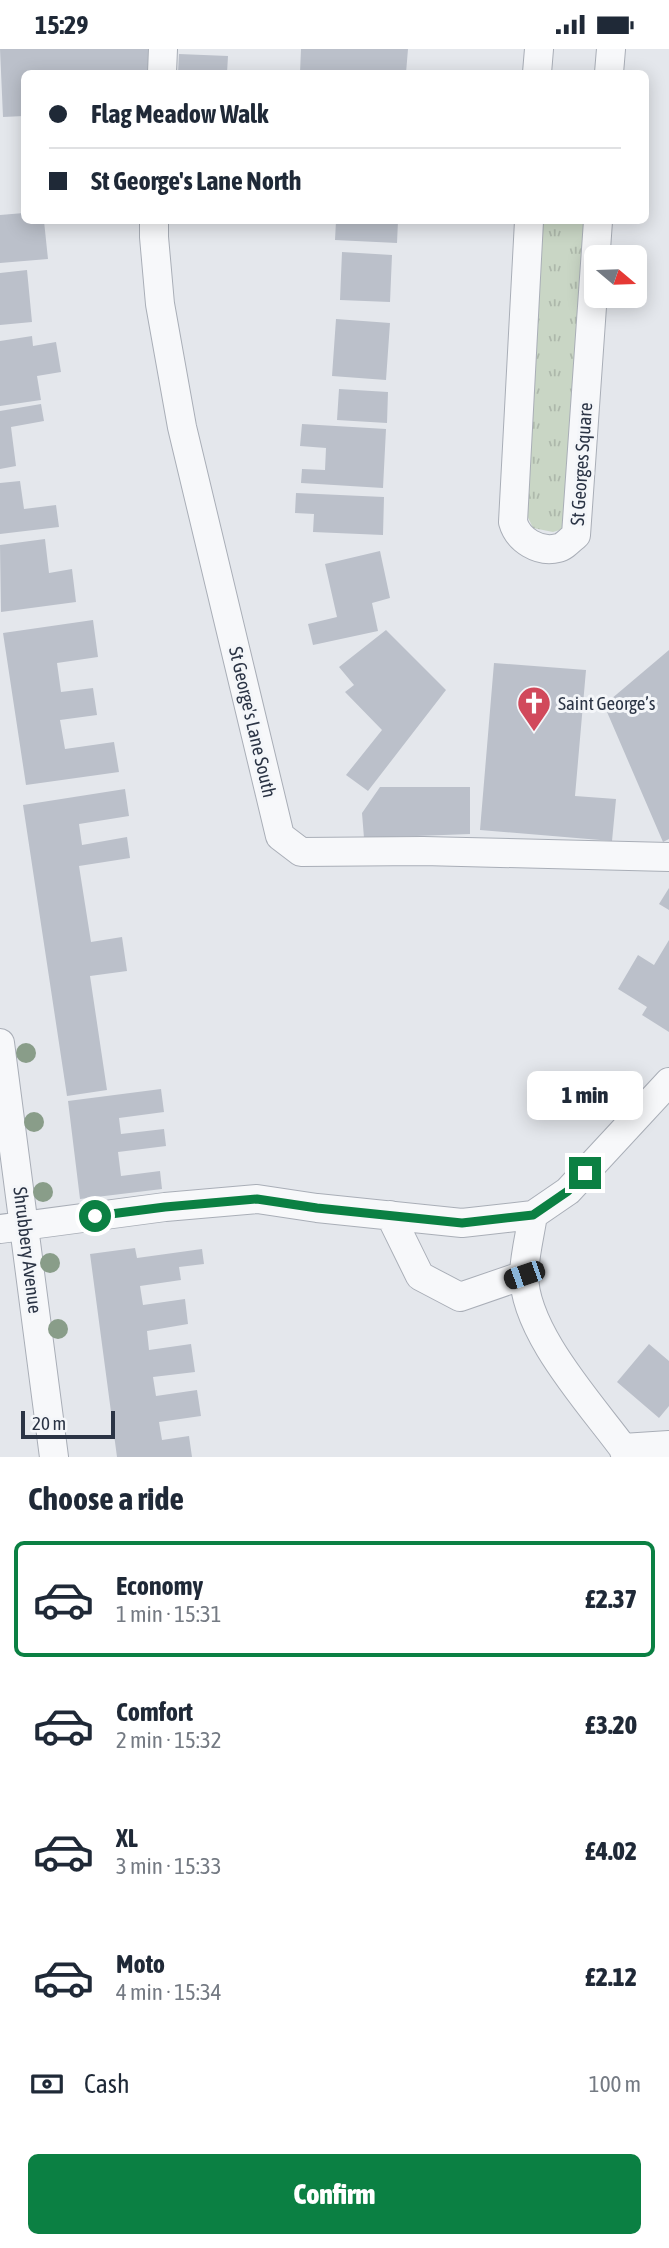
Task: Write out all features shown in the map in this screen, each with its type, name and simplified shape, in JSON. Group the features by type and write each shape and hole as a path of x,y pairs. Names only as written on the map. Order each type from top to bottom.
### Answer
{"street":[{"path":"162,70 163,49"},
{"path":"537,70 539,49"},
{"path":"609,70 611,49"},
{"name":"St George's Lane South","path":"154,224 160,303 182,427 280,836 301,852 423,851 669,857"},
{"name":"St Georges Square","path":"529,224 513,522 516,531 536,548 559,548 576,535 598,224"},
{"name":"Shrubbery Avenue","path":"0,1043 13,1227 54,1457"},
{"path":"13,1227 165,1207 257,1199 462,1223 533,1215 568,1191 669,1082"},
{"path":"390,1215 420,1276 460,1297 524,1275"},
{"path":"533,1215 524,1275 532,1316 548,1346 624,1453 669,1445"}],"green space":[{"path":"543,224 587,224 563,529 553,532 533,528 524,509"}],"building":[{"path":"0,49 148,49 149,70 21,70 21,116 3,117"},
{"path":"301,49 408,49 406,70 300,70"},
{"path":"179,54 228,56 227,70 178,70"},
{"path":"21,213 21,224 44,224 48,259 0,263 0,215"},
{"path":"336,224 398,224 397,243 335,240"},
{"path":"342,252 392,255 390,302 340,300"},
{"path":"27,270 32,322 0,325 0,273"},
{"path":"336,319 390,323 386,380 332,376"},
{"path":"32,336 33,346 56,342 61,372 37,376 41,400 0,406 0,341"},
{"path":"339,389 388,392 387,423 337,420"},
{"path":"41,404 44,421 11,427 16,466 0,469 0,411"},
{"path":"302,424 386,429 383,488 301,483 302,469 325,470 326,448 300,446"},
{"path":"20,481 24,509 56,505 59,527 0,534 0,483"},
{"path":"296,493 384,497 383,535 313,532 314,514 295,513"},
{"path":"45,539 49,573 72,569 76,602 1,612 0,545"},
{"path":"380,551 390,598 372,603 378,631 313,645 308,624 337,617 325,564"},
{"path":"93,620 98,657 57,663 61,692 93,688 97,715 60,720 65,749 114,742 119,772 26,785 3,633"},
{"path":"386,630 446,690 368,791 346,775 382,730 345,692 354,685 339,667"},
{"path":"669,650 669,839 663,842 604,705"},
{"name":"Saint George’s","path":"494,663 586,670 575,796 616,799 612,841 480,830"},
{"path":"380,787 470,787 470,834 364,838 362,813"},
{"path":"125,789 129,816 79,824 82,845 127,837 130,858 79,866 91,942 122,937 127,971 90,976 107,1090 67,1096 23,805"},
{"path":"669,888 669,910 659,904"},
{"path":"669,940 669,1032 642,1015 647,1007 618,989 638,955 654,965"},
{"path":"161,1089 164,1112 119,1118 121,1134 164,1129 166,1146 118,1152 121,1176 160,1171 162,1189 80,1199 68,1101"},
{"path":"135,1248 137,1258 202,1249 204,1264 179,1267 181,1280 140,1286 143,1305 185,1299 188,1324 147,1331 149,1350 191,1344 195,1372 153,1377 156,1396 197,1390 201,1416 159,1422 162,1440 189,1436 192,1457 117,1457 90,1254"},
{"path":"649,1344 669,1361 669,1406 659,1418 617,1382"}],"place":[{"name":"Saint George’s","path":"534,733"}],"route":[{"path":"95,1216 257,1199 462,1223 533,1215 568,1191 585,1173"}]}
